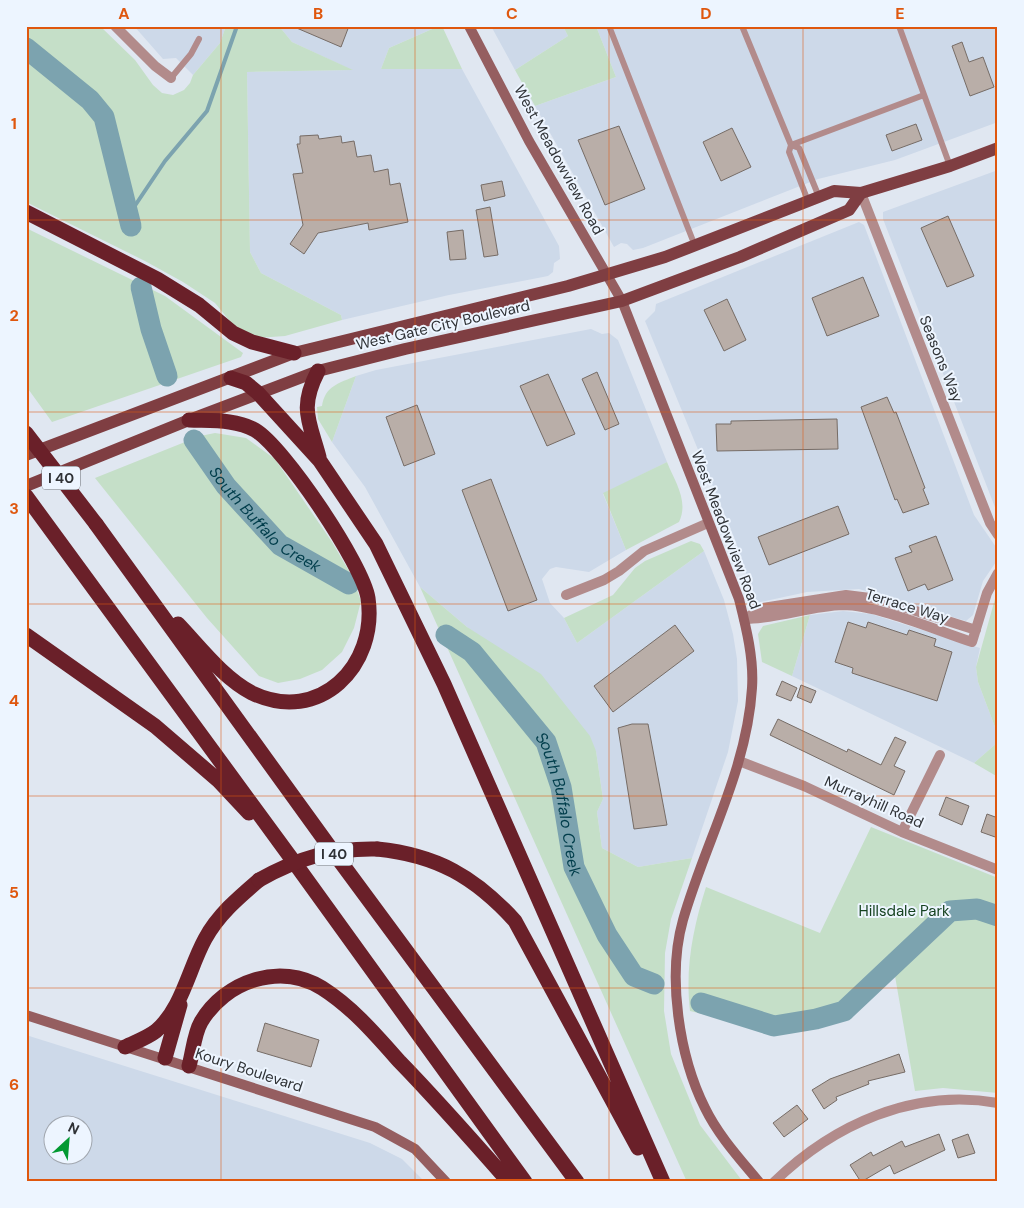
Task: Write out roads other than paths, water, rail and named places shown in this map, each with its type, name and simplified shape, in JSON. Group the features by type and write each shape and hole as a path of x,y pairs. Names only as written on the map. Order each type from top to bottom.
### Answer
{"highway":[{"path":"26,212 157,279 199,305 233,333 252,342 294,353"},
{"path":"318,371 308,390 306,404 307,416 320,461"},
{"path":"231,378 246,383 258,393 320,461 376,544 444,684 663,1182"},
{"path":"106,537 159,604 218,666 253,693 276,700 295,701 316,696 348,676 367,640 368,597 348,555 318,503 274,444 255,430 236,422 189,420"},
{"name":"I 40","path":"26,433 106,537 334,854 578,1182"},
{"name":"I 40","path":"26,496 294,862 524,1182"},
{"path":"26,635 155,726 219,782 294,862"},
{"path":"125,1047 147,1036 159,1027 171,1011 205,939 220,916 234,900 259,880 282,867 339,849 401,851 448,867 492,896 515,922 656,1182"},
{"path":"189,1066 200,1023 221,996 236,986 271,976 294,979 320,987 345,1004 372,1031 509,1182"},
{"path":"165,1058 186,982"}],"main road":[{"name":"West Gate City Boulevard","path":"26,455 294,353 568,286 695,246 834,191 861,193 950,166 998,148"},
{"name":"West Gate City Boulevard","path":"26,486 189,420 318,371 405,349 622,300 740,257 849,210 861,193"}],"street":[{"path":"114,26 155,66 171,78"},
{"name":"West Meadowview Road","path":"469,26 529,140 622,300 738,599 744,619 750,654 752,688 739,761 682,921 675,975 678,1015 699,1095 705,1109 725,1139 758,1182"},
{"name":"Seasons Way","path":"861,193 990,523 998,535"},
{"path":"566,595 619,572 644,551 708,523"},
{"path":"976,630 987,594 998,573"},
{"name":"Terrace Way","path":"846,594 878,599 976,630 972,642 860,607 832,606 762,619 744,619 762,608 846,594"},
{"path":"902,832 940,754"},
{"name":"Murrayhill Road","path":"739,761 797,783 902,832 998,870"},
{"name":"Koury Boulevard","path":"26,1015 165,1058 375,1128 416,1149 446,1182"},
{"path":"774,1182 826,1140 864,1120 932,1100 972,1098 998,1103"}],"lane":[{"path":"609,26 695,246"},
{"path":"742,26 791,145 789,152 813,199"},
{"path":"899,26 950,166"},
{"path":"171,78 191,54 200,39"},
{"path":"791,145 924,95"},
{"path":"791,145 799,148 813,199"}],"waterway":[{"path":"128,216 165,161 207,111 237,26"},
{"name":"South Buffalo Creek","path":"26,48 90,100 104,117 131,226"},
{"name":"South Buffalo Creek","path":"141,287 151,329 167,376"},
{"name":"South Buffalo Creek","path":"194,440 226,486 280,545 349,584"},
{"name":"South Buffalo Creek","path":"446,635 472,652 546,742 561,787 574,867 607,935 634,976 654,984"},
{"name":"South Buffalo Creek","path":"701,1003 774,1026 816,1019 844,1011 950,911 977,909 998,916"}],"park label":[{"name":"Hillsdale Park","path":"904,911"}]}
